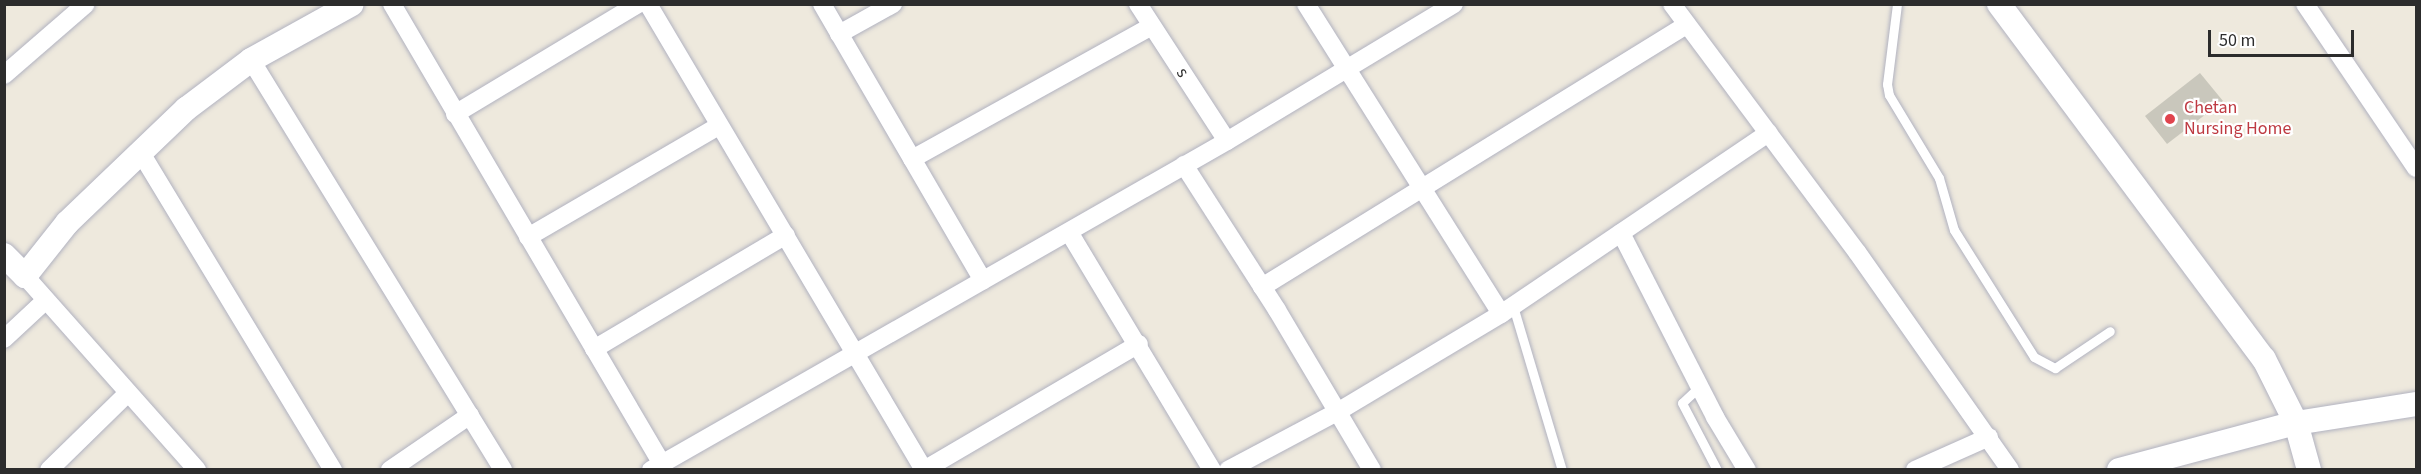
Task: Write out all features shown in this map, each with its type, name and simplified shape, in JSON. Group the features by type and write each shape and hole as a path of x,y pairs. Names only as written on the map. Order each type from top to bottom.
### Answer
{"street":[{"path":"4,75 87,4"},
{"path":"25,276 67,223 186,110 252,60 352,4"},
{"path":"392,4 594,349 656,467 1227,141 1454,4"},
{"path":"455,114 638,4"},
{"path":"648,4 924,469 1139,345"},
{"path":"822,4 983,281"},
{"path":"839,34 893,4"},
{"name":"s","path":"1138,4 1227,141"},
{"path":"1306,4 1419,189 1507,310"},
{"path":"1672,4 1989,437 2010,470"},
{"path":"1999,4 2264,359 2296,423 2309,470"},
{"path":"2306,4 2416,168"},
{"path":"1262,287 1688,25"},
{"path":"912,159 1152,26"},
{"path":"252,60 503,470"},
{"path":"528,237 719,126"},
{"path":"1228,470 1339,411 1507,310 1767,133"},
{"path":"141,153 333,470"},
{"path":"1184,165 1339,411 1372,470"},
{"path":"1069,231 1212,470"},
{"path":"1621,233 1700,387 1747,470"},
{"path":"594,349 786,235"},
{"path":"4,255 197,470"},
{"path":"4,339 46,300"},
{"path":"49,470 128,393"},
{"path":"2119,470 2296,423 2416,404"},
{"path":"390,470 470,415"},
{"path":"1915,470 1989,437"}],"lane":[{"path":"1896,4 1887,84 1889,95 1939,178 1954,230 2034,357 2055,368 2110,331"},
{"path":"1507,310 1562,470"},
{"path":"1700,387 1682,403 1717,470"}],"building":[{"path":"2200,73 2223,101 2167,144 2145,116"}],"place":[{"name":"Chetan Nursing Home","path":"2170,119"}]}
